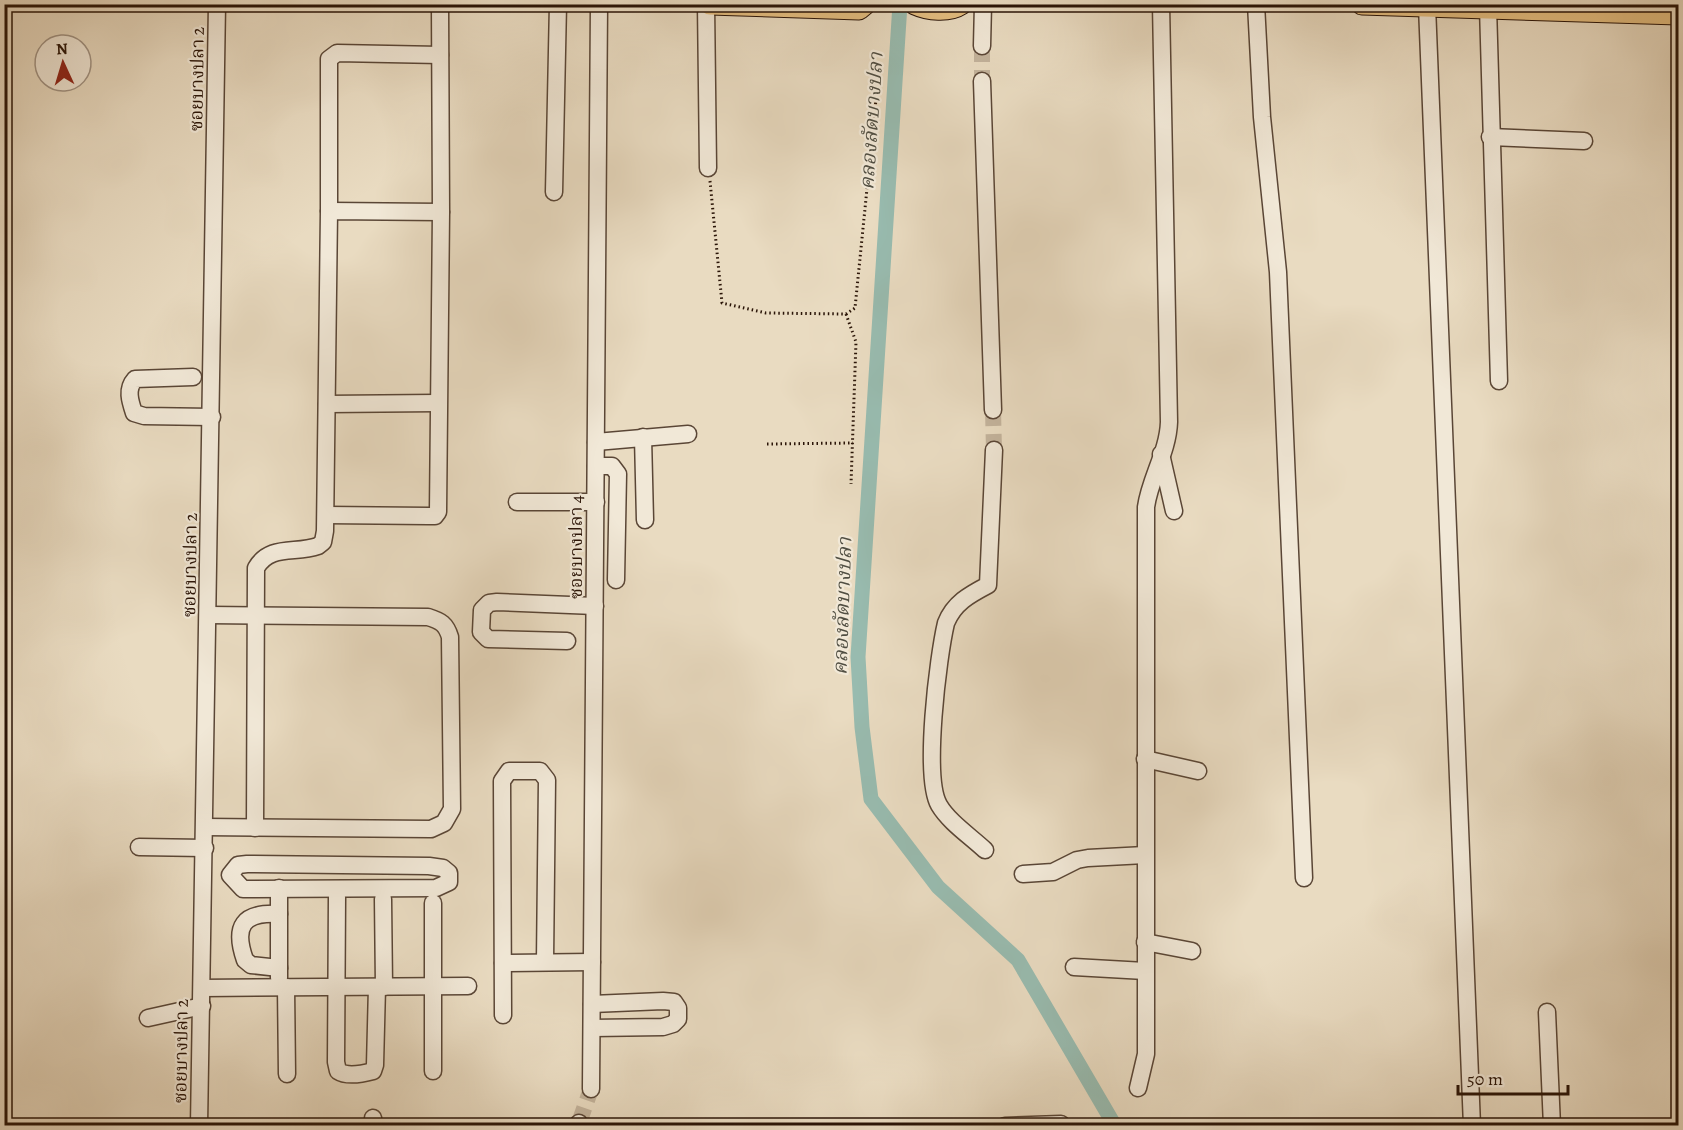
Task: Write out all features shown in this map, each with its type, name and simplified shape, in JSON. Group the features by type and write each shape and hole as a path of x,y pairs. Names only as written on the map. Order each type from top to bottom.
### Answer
{"main road":[{"path":"708,4 859,9 865,4"},
{"path":"915,4 927,9 952,8 961,4"},
{"path":"1362,4 1678,14"}],"street":[{"name":"ซอยบางปลา 2","path":"200,1125 218,4"},
{"path":"326,515 435,516 439,503 437,403 441,212 440,4"},
{"path":"554,192 558,4"},
{"name":"ซอยบางปลา 4","path":"591,1089 599,4"},
{"path":"708,4 708,168"},
{"path":"982,4 982,46"},
{"path":"1138,1088 1146,1054 1146,507 1149,486 1168,435 1169,388 1161,4"},
{"path":"1256,4 1262,117 1278,272 1305,878"},
{"path":"1427,6 1469,990 1472,1125"},
{"path":"1488,7 1490,137 1499,381"},
{"path":"255,828 256,568 262,559 274,551 318,546 323,542 326,515 329,59 337,53 440,55"},
{"path":"982,81 993,410"},
{"path":"1490,137 1584,141"},
{"path":"329,211 441,212"},
{"path":"193,377 135,379 130,384 129,392 134,413 144,416 212,417"},
{"path":"327,404 437,403"},
{"path":"596,442 688,434"},
{"path":"643,437 645,520"},
{"path":"985,850 939,805 933,778 933,711 946,623 950,613 962,599 987,585 994,450"},
{"path":"1161,454 1174,511"},
{"path":"596,466 612,466 618,474 616,580"},
{"path":"517,502 596,502"},
{"path":"567,641 488,639 481,632 482,610 489,603 595,606"},
{"path":"205,827 431,829 444,823 452,809 451,647 446,626 439,620 428,617 209,615"},
{"path":"1145,759 1198,771"},
{"path":"503,1016 502,781 509,771 540,771 547,780 545,961"},
{"path":"139,847 205,848"},
{"path":"1023,874 1053,872 1077,860 1088,858 1145,855"},
{"path":"247,864 429,866 443,868 449,873 449,882 436,888 279,888 243,889 232,879 232,869 247,864"},
{"path":"279,888 279,968 283,987 287,1074"},
{"path":"337,897 336,1062 338,1071 343,1074 364,1074 373,1071 375,1065 383,899"},
{"path":"433,903 431,987 433,1071"},
{"path":"279,914 252,915 245,920 241,928 246,960 251,965 279,968"},
{"path":"1145,942 1192,951"},
{"path":"503,963 592,962"},
{"path":"1074,967 1145,971"},
{"path":"202,988 468,986"},
{"path":"592,1004 674,1002 678,1008 678,1019 673,1024 663,1027 592,1028"},
{"path":"148,1018 202,1006"},
{"path":"1547,1012 1552,1125"},
{"path":"1005,1125 1061,1124"}],"path":[{"path":"708,168 722,303 733,308 766,313 846,314 855,308 876,99"},
{"path":"846,314 856,342 851,483"},
{"path":"767,444 853,442"}],"waterway":[{"name":"คลองลัดบางปลา","path":"900,4 858,657 862,727 871,799 938,887 1018,960 1115,1126"}],"tunnel":[{"path":"982,46 982,81"},
{"path":"993,410 994,450"},
{"path":"579,1123 591,1089"}]}
